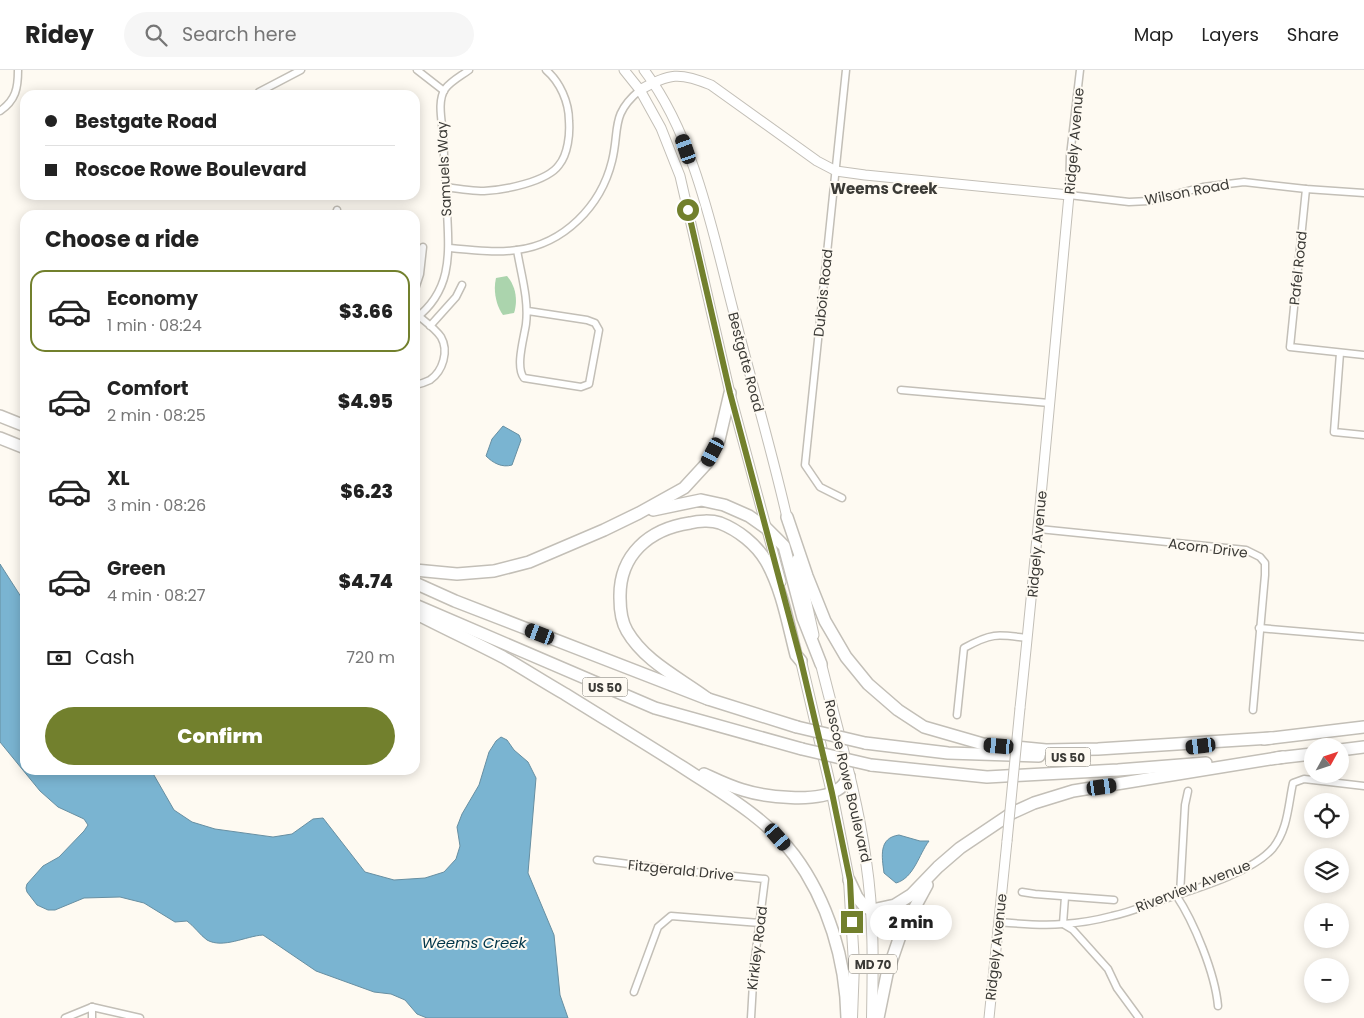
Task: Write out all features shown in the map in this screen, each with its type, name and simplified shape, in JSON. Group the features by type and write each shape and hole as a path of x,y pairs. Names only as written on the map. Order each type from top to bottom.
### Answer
{"highway":[{"path":"420,570 457,574 494,571 535,560 604,530 684,488 707,463 719,440 730,393"},
{"path":"0,416 20,424"},
{"path":"0,438 20,446"},
{"path":"639,513 701,500 724,505 749,516 766,528 784,546 803,618 821,664"},
{"path":"787,517 806,576 825,621 846,657 868,684 898,710 924,728 983,744 1046,750 1098,749 1271,738"},
{"path":"708,699 686,682 660,667 637,647 626,629 620,613 620,588 631,556 642,542 674,525 696,522 718,523 738,532 756,548 766,560 776,582 796,655 801,661"},
{"name":"US 50","path":"420,584 455,601 708,699 797,727 865,744 948,753 1062,757 1108,756 1364,727"},
{"name":"US 50","path":"420,607 655,708 802,749 871,765 987,777 1118,770 1304,755"},
{"path":"420,616 504,658 645,743 739,805 772,832 793,854 821,899 830,922 841,964 847,1002 847,1018"},
{"path":"645,743 725,784 744,791 784,798 811,797 832,793 839,790 846,783 849,776"},
{"path":"1349,749 1364,747"},
{"path":"850,880 857,897 865,907 872,910 895,905 911,895 938,867 960,848 1012,813 1034,803 1073,791 1283,757"},
{"path":"878,1018 887,974 901,933 938,867"}],"main road":[{"name":"Bestgate Road","path":"624,70 640,90 661,128 680,176 730,393 801,661"},
{"name":"Bestgate Road","path":"644,70 678,126 702,195 787,517 821,664"},
{"path":"640,90 653,82 673,75 692,77 710,85 817,161 836,170 893,178 1069,195"},
{"name":"Ridgely Avenue","path":"989,1018 1039,529 1069,195"},
{"name":"Roscoe Rowe Boulevard","path":"801,661 850,880 854,964 852,1018"},
{"name":"Roscoe Rowe Boulevard","path":"821,664 849,776 866,860 872,910 872,1018"}],"street":[{"path":"0,111 9,104 18,87 18,70"},
{"path":"263,90 302,70"},
{"path":"417,70 444,90 451,82 469,70"},
{"path":"446,188 485,191 512,187 544,177 559,166 564,157 570,128 569,112 562,91 554,77 546,70"},
{"name":"Dubois Road","path":"842,498 820,487 805,465 846,70"},
{"name":"Ridgely Avenue","path":"1069,195 1070,156 1080,70"},
{"name":"Samuels Way","path":"420,314 424,312 442,285 448,260 449,248 441,106 444,90"},
{"path":"449,248 517,250 532,247 557,236 578,221 591,206 602,188 612,161 618,117 626,102 640,90"},
{"name":"Wilson Road","path":"1069,195 1129,202 1149,201 1203,187 1244,182 1364,193"},
{"name":"Pafel Road","path":"1306,189 1290,347 1340,353"},
{"path":"420,274 423,247"},
{"path":"517,250 528,311 520,373 524,378 581,387 589,384 599,330 595,323 587,320 528,311"},
{"path":"430,326 456,297 462,285"},
{"path":"420,319 441,337 444,348 444,362 440,370 430,380 420,383"},
{"path":"1364,355 1340,353 1334,432 1364,435"},
{"path":"900,390 1049,404"},
{"name":"Acorn Drive","path":"1039,529 1253,552 1265,563 1260,628"},
{"path":"1253,710 1260,628 1364,637"},
{"path":"957,715 964,648 981,638 997,634 1028,638"},
{"name":"Riverview Avenue","path":"999,922 1026,925 1063,924 1114,916 1178,894 1234,873 1266,856 1281,836 1287,818 1293,783 1304,779 1364,786"},
{"path":"1188,791 1178,894 1213,978 1218,1006"},
{"name":"Fitzgerald Drive","path":"597,860 765,879"},
{"name":"Kirkley Road","path":"751,1018 754,966 765,879"},
{"path":"1022,892 1114,900"},
{"path":"1065,897 1063,924 1073,930 1108,969 1117,988 1139,1018"},
{"path":"634,992 658,927 671,916 760,923"},
{"path":"92,1007 92,1018"},
{"path":"65,1018 92,1007 140,1018"}],"green space":[{"path":"507,276 514,289 516,304 514,313 503,315 497,303 495,283 496,278"}],"water":[{"path":"503,426 519,435 521,440 512,465 508,466 498,464 486,456 492,439"},
{"name":"Weems Creek","path":"0,564 20,595 20,766 0,742"},
{"name":"Weems Creek","path":"501,737 507,740 514,750 528,762 536,778 528,873 554,935 560,995 568,1018 427,1018 417,1014 405,1000 391,994 374,992 316,971 263,935 227,943 213,942 204,938 187,921 175,922 144,903 120,897 84,898 55,910 48,910 37,905 27,892 27,884 43,866 59,857 88,825 84,819 58,807 40,791 27,775 154,775 174,810 192,822 215,829 273,837 292,834 313,819 323,818 365,872 394,880 425,878 444,872 456,859 460,846 457,827 462,814 479,785 489,752"},
{"path":"899,835 920,841 929,841 912,871 896,883 884,873 882,855 884,844 892,837"}],"district":[{"name":"Weems Creek","path":"884,188"}],"route":[{"path":"688,210 730,393 801,661 832,793 850,880 852,922"}]}
